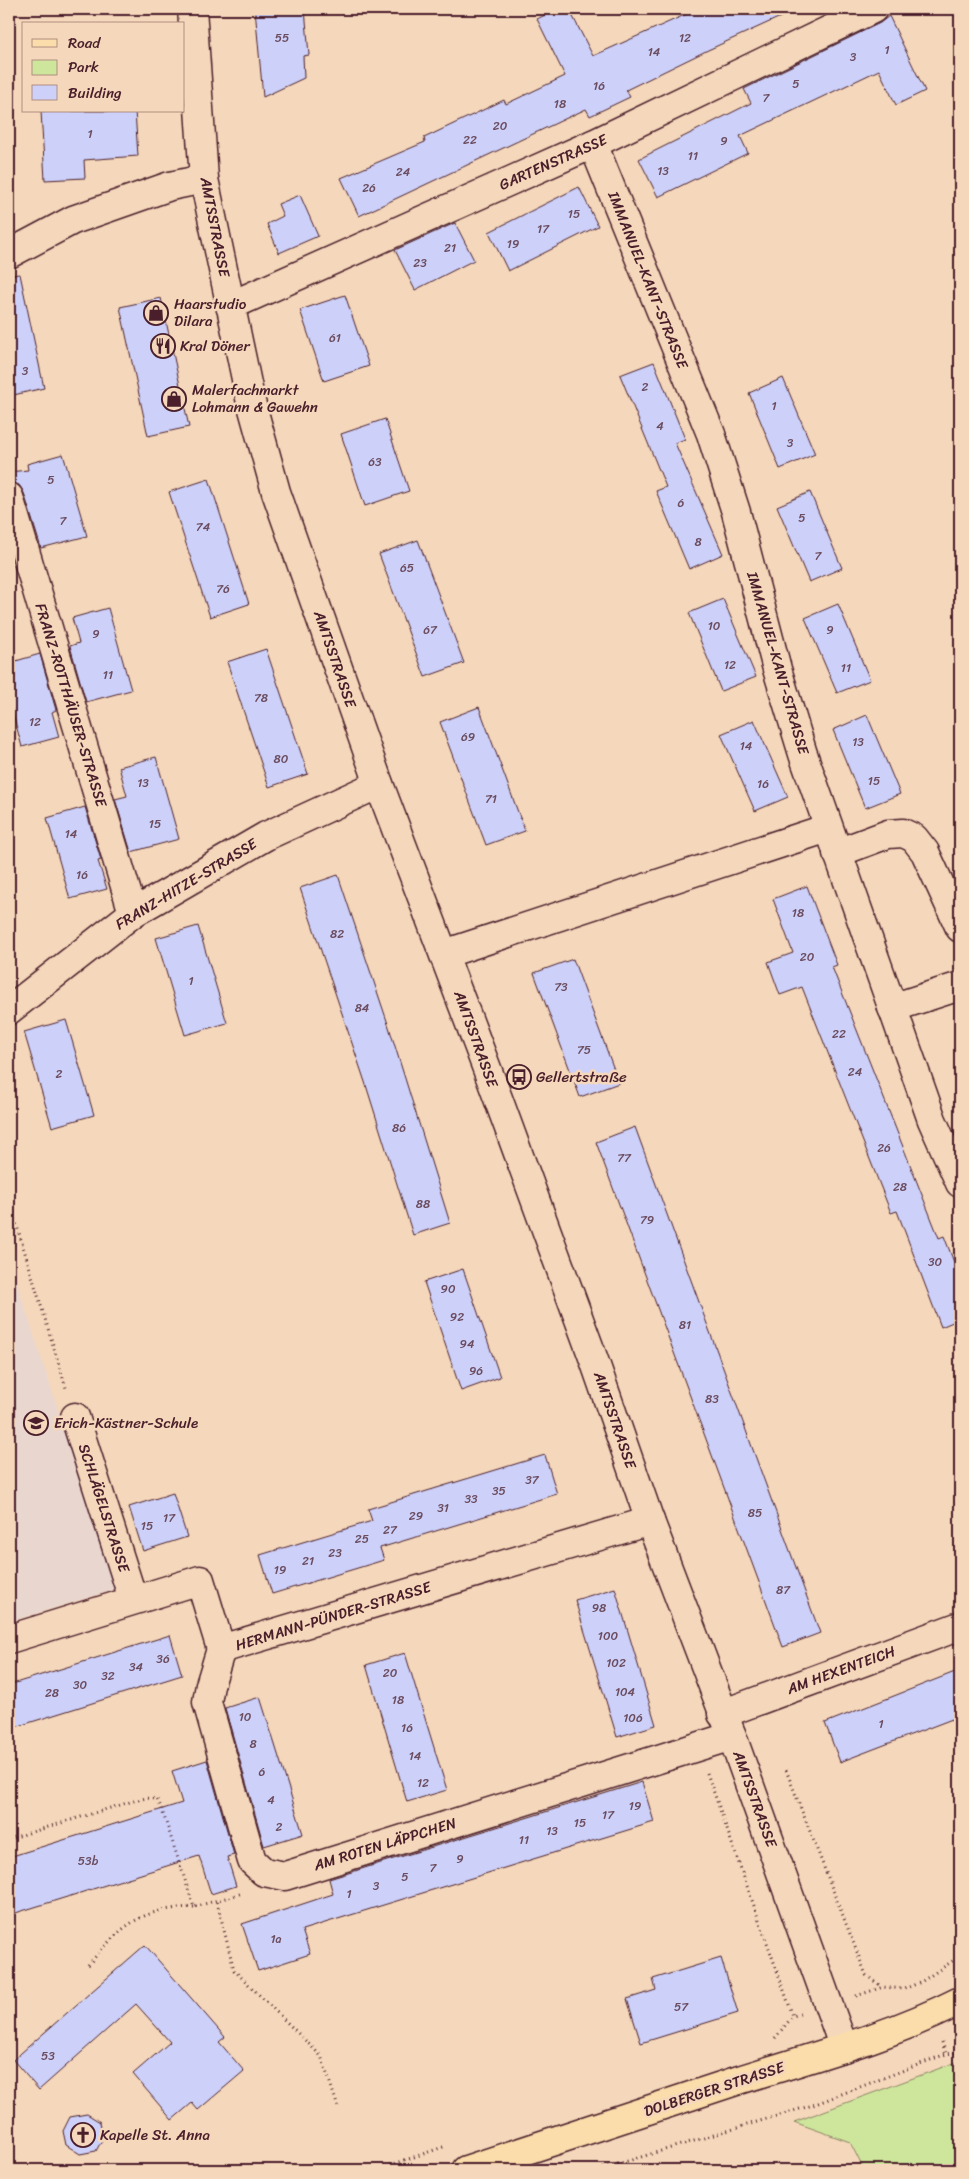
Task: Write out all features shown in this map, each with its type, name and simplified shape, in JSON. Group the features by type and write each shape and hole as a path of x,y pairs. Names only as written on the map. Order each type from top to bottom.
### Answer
{"main road":[{"name":"DOLBERGER STRASSE","path":"466,2170 727,2084 844,2048 933,2015 960,2001"}],"street":[{"name":"AMTSSTRASSE","path":"192,9 204,179 250,398 276,492 379,784 594,1360 650,1521 727,1725 844,2048"},
{"name":"GARTENSTRASSE","path":"230,306 593,144 872,9"},
{"name":"IMMANUEL-KANT-STRASSE","path":"593,144 708,425 723,467 777,669 828,828 932,1120 960,1183"},
{"path":"9,254 73,220 170,186 204,179"},
{"name":"FRANZ-ROTTHÄUSER-STRASSE","path":"9,496 133,913"},
{"name":"FRANZ-HITZE-STRASSE","path":"9,1010 32,990 133,913 266,836 379,784"},
{"path":"444,954 828,828"},
{"path":"837,853 896,832 903,832 914,838 925,852 960,928"},
{"path":"892,1008 960,986"},
{"name":"SCHLÄGELSTRASSE","path":"75,1417 133,1599"},
{"name":"HERMANN-PÜNDER-STRASSE","path":"9,1638 200,1580 220,1650 650,1521"},
{"name":"AM HEXENTEICH","path":"727,1725 960,1626"},
{"path":"220,1650 207,1702 252,1861 264,1872 274,1874"},
{"name":"AM ROTEN LÄPPCHEN","path":"274,1874 285,1876 698,1746 727,1725"}],"path":[{"path":"9,1200 75,1417"},
{"path":"698,1746 793,2016"},
{"path":"786,1770 866,1975 883,1987"},
{"path":"9,1839 130,1802 146,1798 157,1800 161,1806 194,1907"},
{"path":"88,1965 126,1925 152,1913 217,1902 269,1885 274,1874"},
{"path":"217,1902 234,1970 321,2056 338,2107"},
{"path":"922,1982 960,1956"},
{"path":"598,2170 814,2104 946,2054 960,2052"}],"shaded area":[{"name":"Erich-Kästner-Schule","path":"9,1258 116,1589 9,1622"}],"green space":[{"path":"954,2063 960,2063 960,2170 864,2170 850,2142 794,2122"}],"building":[{"path":"255,9 305,9 309,55 303,56 304,78 263,97"},
{"path":"557,9 569,9 593,56 698,9 798,9 626,90 630,97 590,116 586,109 359,216 341,178 425,142 424,138 504,100 506,104 565,76 537,19"},
{"path":"889,16 925,91 896,105 879,70 740,136 748,153 658,197 639,159 751,103 744,89 880,23"},
{"path":"41,112 135,112 138,156 84,160 85,178 45,180"},
{"path":"579,187 598,226 508,271 489,232"},
{"path":"300,195 318,236 279,253 267,224 283,216 278,204"},
{"path":"455,223 474,260 415,290 395,250"},
{"path":"20,274 44,388 9,396 9,275"},
{"path":"345,295 369,366 324,381 300,310"},
{"path":"161,298 189,427 148,436 120,307"},
{"path":"654,362 685,439 675,443 723,554 689,569 656,491 666,487 620,375"},
{"path":"783,378 815,454 780,469 749,393"},
{"path":"385,419 409,491 365,506 341,434"},
{"path":"63,454 87,536 41,548 24,493 19,485 9,482 9,472 28,470 27,464"},
{"path":"209,479 249,604 210,617 169,492"},
{"path":"810,492 842,568 809,582 777,506"},
{"path":"418,540 464,663 425,677 379,554"},
{"path":"723,599 756,677 721,691 689,613"},
{"path":"838,604 870,680 837,693 805,618"},
{"path":"108,608 131,690 86,702 70,646 79,643 72,618"},
{"path":"266,649 308,774 269,787 227,662"},
{"path":"40,654 56,710 52,712 59,737 22,747 9,699 9,663"},
{"path":"479,707 525,831 486,845 440,722"},
{"path":"867,715 900,794 865,808 833,730"},
{"path":"754,720 788,797 755,811 721,734"},
{"path":"156,757 179,839 131,852 115,799 127,796 119,767"},
{"path":"85,807 101,860 98,861 107,889 70,899 47,818"},
{"path":"338,875 389,1027 450,1223 413,1235 365,1082 300,888"},
{"path":"807,886 837,965 832,967 939,1238 944,1236 960,1278 960,1319 941,1327 897,1211 891,1213 802,987 780,995 768,962 793,953 773,899"},
{"path":"198,926 227,1023 185,1035 156,938"},
{"path":"573,959 619,1083 580,1097 534,973"},
{"path":"66,1020 94,1115 52,1127 24,1032"},
{"path":"635,1127 820,1633 783,1647 596,1142"},
{"path":"463,1269 500,1377 461,1391 424,1282"},
{"path":"545,1455 557,1494 380,1548 384,1560 272,1594 260,1555 372,1521 368,1509"},
{"path":"173,1493 187,1537 143,1551 129,1507"},
{"path":"615,1588 656,1725 617,1737 575,1600"},
{"path":"170,1635 182,1675 9,1729 9,1685"},
{"path":"405,1653 447,1790 407,1802 366,1665"},
{"path":"960,1670 960,1716 840,1762 825,1723"},
{"path":"260,1697 303,1834 264,1846 225,1708"},
{"path":"207,1760 234,1855 227,1857 236,1886 211,1894 199,1856 9,1915 9,1857 182,1803 172,1771"},
{"path":"642,1782 654,1822 302,1930 310,1954 258,1971 242,1924 333,1894 329,1879"},
{"path":"145,1945 225,2037 219,2042 244,2071 198,2110 192,2103 172,2120 133,2074 170,2042 136,2004 39,2090 13,2060"},
{"path":"721,1958 738,2013 641,2043 627,1999 656,1990 653,1979"},
{"name":"Kapelle St. Anna","path":"87,2114 100,2122 103,2138 96,2151 80,2154 66,2145 63,2131 70,2117"}],"place":[{"name":"Haarstudio Dilara","path":"156,313"},
{"name":"Kral Döner","path":"163,346"},
{"name":"Malerfachmarkt Lohmann & Gawehn","path":"174,399"},
{"name":"Gellertstraße","path":"519,1077"},
{"name":"Erich-Kästner-Schule","path":"36,1423"},
{"name":"Kapelle St. Anna","path":"83,2135"}]}
